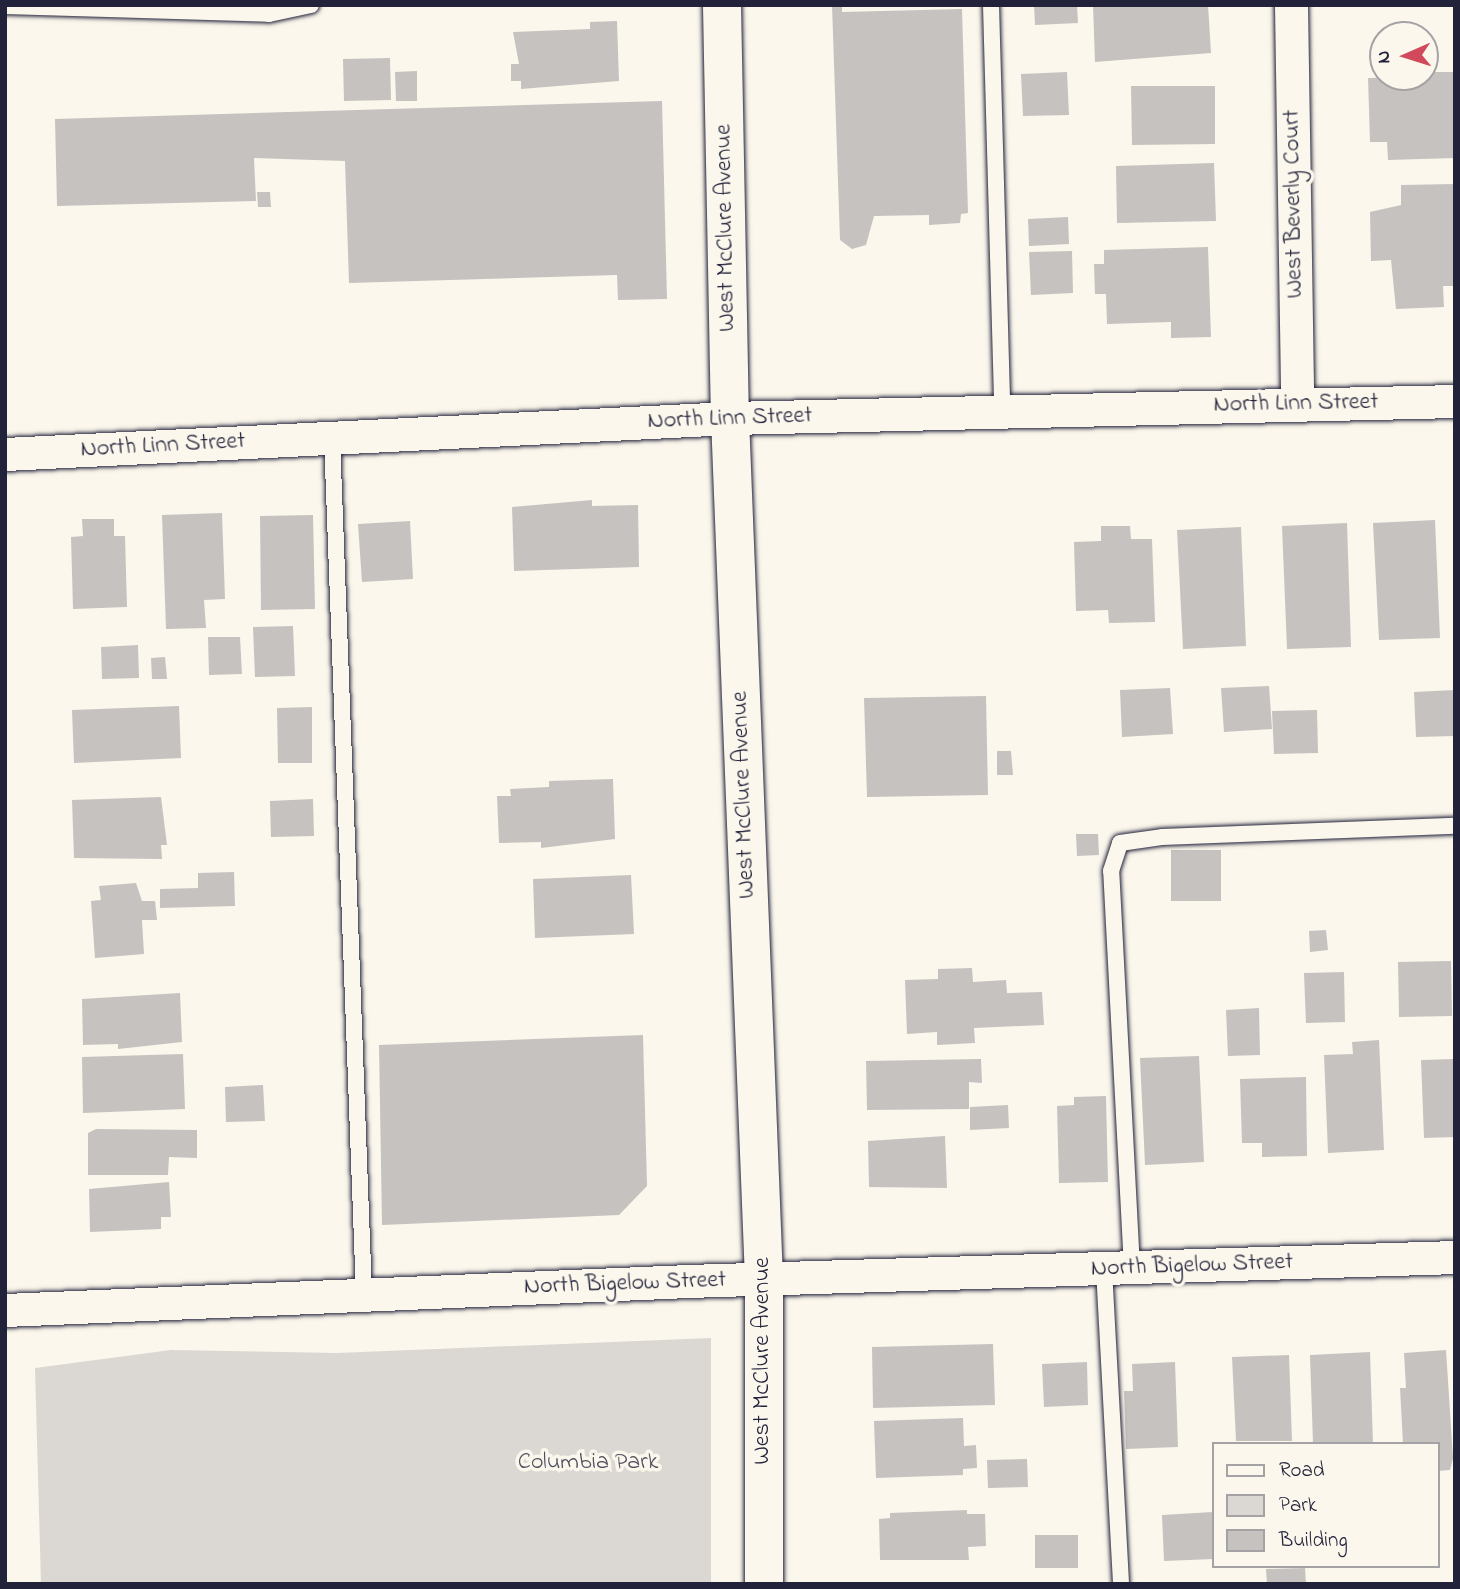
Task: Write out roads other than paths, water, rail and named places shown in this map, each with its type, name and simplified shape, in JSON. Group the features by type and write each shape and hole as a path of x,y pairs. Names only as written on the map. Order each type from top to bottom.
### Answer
{"street":[{"name":"West McClure Avenue","path":"722,5 730,418 764,1280 764,1584"},
{"name":"West Beverly Court","path":"1291,5 1297,402"},
{"name":"North Linn Street","path":"5,454 730,418 1297,402 1455,401"},
{"name":"North Bigelow Street","path":"5,1310 764,1280 1455,1258"}],"lane":[{"path":"5,6 269,14 311,5"},
{"path":"991,5 1002,411"},
{"path":"331,438 364,1295"},
{"path":"1121,1584 1111,871 1120,843 1161,837 1455,826"}],"park label":[{"name":"Columbia Park","path":"588,1463"}]}
